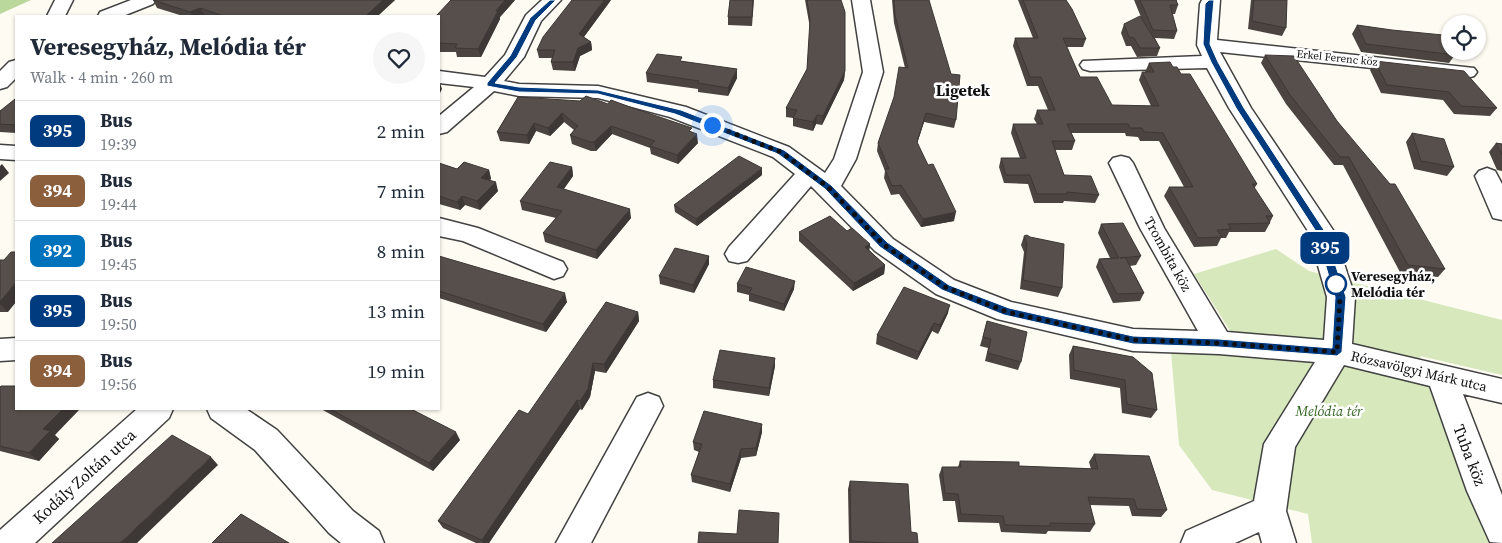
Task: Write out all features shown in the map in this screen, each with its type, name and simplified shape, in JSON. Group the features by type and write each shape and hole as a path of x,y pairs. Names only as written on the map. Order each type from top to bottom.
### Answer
{"street":[{"path":"56,15 64,0"},
{"path":"110,15 147,0"},
{"path":"440,126 490,84 514,57 532,19 552,0"},
{"path":"738,254 818,180 845,159 873,72 861,0"},
{"path":"1211,0 1209,4 1211,53 1240,108 1320,230 1340,297 1337,352 1280,444 1268,511 1279,543"},
{"name":"Erkel Ferenc köz","path":"1090,65 1211,53 1467,72"},
{"path":"0,83 12,56"},
{"name":"Rózsavölgyi Márk utca","path":"440,77 467,79 519,90 598,92 678,112 781,152 818,180 884,245 945,287 1007,312 1133,340 1219,343 1337,352 1502,391"},
{"path":"0,152 15,153"},
{"name":"Trombita köz","path":"1121,163 1152,228 1219,343"},
{"path":"1488,176 1502,212"},
{"path":"440,227 469,234 554,269"},
{"path":"0,350 15,350"},
{"name":"Tuba köz","path":"1442,378 1483,491 1502,531"},
{"path":"573,543 648,406"},
{"name":"Kodály Zoltán utca","path":"11,543 157,410"},
{"path":"223,410 266,440 341,522 367,543"},
{"path":"1198,543 1268,511"}],"green space":[{"path":"0,0 31,0 0,14"},
{"name":"Melódia tér","path":"1276,249 1309,271 1502,320 1502,375 1420,356 1489,543 1312,543 1308,514 1212,490 1179,445 1171,352 1243,351 1194,274"}],"building":[{"path":"153,0 383,0 367,15 221,15 200,8 190,12"},
{"path":"451,0 505,0 496,11 498,11 478,49 455,48 457,44 440,43 440,15 437,15"},
{"path":"572,0 604,0 579,34 591,42 578,48 573,62 551,62 555,50 537,50 543,37"},
{"path":"730,0 753,0 752,17 728,17"},
{"path":"807,0 841,0 845,12 845,71 823,116 817,115 813,122 793,118 797,110 786,108 807,69 810,20"},
{"path":"894,0 929,0 951,74 960,75 956,120 926,113 917,142 928,165 933,164 956,212 923,219 901,185 892,186 885,169 889,169 878,143 894,97 899,67 908,68 895,15"},
{"path":"1023,0 1066,0 1086,39 1063,38 1080,77 1097,77 1112,105 1159,106 1142,72 1154,72 1149,63 1170,62 1173,67 1177,67 1181,74 1190,74 1257,184 1252,184 1273,216 1266,216 1270,223 1228,224 1231,229 1217,230 1222,237 1198,238 1169,187 1193,187 1163,133 1144,132 1142,128 1130,128 1128,124 1067,124 1075,141 1052,141 1064,175 1091,176 1099,195 1067,192 1067,194 1037,194 1030,175 1006,175 1001,158 1026,158 1013,124 1043,124 1037,110 1055,110 1041,77 1030,77 1015,38 1038,38"},
{"path":"1140,0 1176,0 1178,5 1170,5 1177,31 1153,30"},
{"path":"1254,0 1287,0 1286,28 1252,21"},
{"path":"1140,16 1160,48 1140,48 1134,38 1129,37 1124,24"},
{"path":"1357,25 1441,35 1441,53 1366,44"},
{"path":"657,54 682,57 680,61 737,69 728,88 698,83 699,81 646,73"},
{"path":"1265,55 1294,56 1337,121 1390,184 1395,184 1445,269 1408,265 1349,157 1340,157 1290,95"},
{"path":"1375,61 1464,71 1497,108 1461,106 1449,92 1387,85"},
{"path":"586,96 608,104 611,100 692,128 689,131 697,134 677,155 650,146 655,141 611,126 594,142 570,135 578,126 562,113 548,128 534,123 527,135 497,132 518,97 580,101"},
{"path":"15,99 15,125 0,124 0,111"},
{"path":"1412,133 1444,139 1454,167 1421,161"},
{"path":"1496,143 1502,144 1502,155"},
{"path":"739,156 762,168 696,219 674,205"},
{"path":"464,162 489,170 481,178 496,182 477,201 462,196 457,202 440,196 440,163 457,169"},
{"path":"550,162 572,167 557,187 630,209 596,250 543,233 562,211 520,201"},
{"path":"830,216 847,231 852,228 870,244 865,247 885,265 854,283 799,232"},
{"path":"1123,223 1141,256 1125,257 1144,293 1117,294 1099,259 1119,258 1101,224"},
{"path":"1027,235 1064,244 1062,288 1023,280 1027,244 1024,236"},
{"path":"675,248 709,256 693,285 659,276"},
{"path":"11,252 15,252 15,283 0,302 0,260 4,260"},
{"path":"440,256 565,293 543,324 440,291"},
{"path":"746,267 795,281 784,304 749,293 752,288 737,284"},
{"path":"904,287 950,305 940,325 934,323 919,352 877,335"},
{"path":"606,302 638,312 604,364 593,363 588,389 580,401 577,400 482,540 438,521 519,410 528,414"},
{"path":"987,321 1027,332 1021,362 988,353 991,339 983,337"},
{"path":"1073,346 1133,357 1152,373 1157,410 1127,404 1125,380 1074,370"},
{"path":"720,350 775,358 769,388 713,380"},
{"path":"15,386 15,410 62,410 43,429 50,431 29,453 0,446 0,387"},
{"path":"332,410 413,410 456,432 429,463"},
{"path":"704,411 762,424 756,448 741,449 730,484 691,475 702,444 693,442"},
{"path":"172,435 211,457 120,543 52,543"},
{"path":"1094,454 1149,456 1167,510 1137,509 1134,499 1088,497 1095,524 1050,523 1051,526 1005,525 1003,516 961,514 958,494 945,493 942,467 961,467 960,461 1019,462 1019,466 1098,469"},
{"path":"850,481 908,484 911,532 917,533 918,543 851,541"},
{"path":"739,510 779,513 778,543 698,543 699,532 737,534"},
{"path":"241,514 289,543 212,543"}],"bus line":[{"name":"395","path":"552,0 532,19 514,57 490,84 519,90 598,92 678,112 781,152 828,187 884,245 945,287 1007,312 1133,340 1219,343 1337,352 1340,297 1320,230 1240,108 1214,62 1207,44 1209,4 1211,0"}],"place":[{"name":"Veresegyház, Melódia tér","path":"1336,284"}],"district":[{"name":"Ligetek","path":"963,90"}],"route":[{"path":"712,125 781,152 828,187 884,245 945,287 1007,312 1133,340 1219,343 1337,352 1340,297 1335,280 1336,284"}]}
